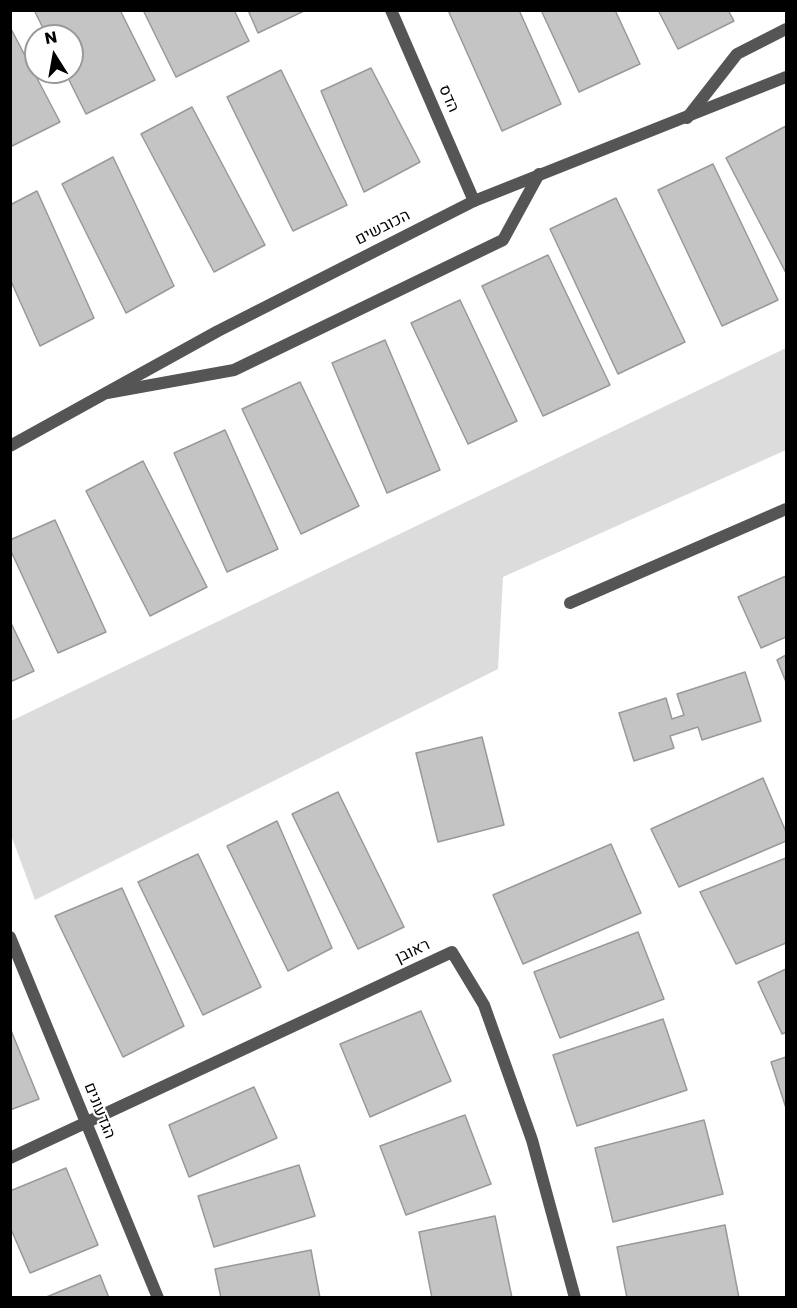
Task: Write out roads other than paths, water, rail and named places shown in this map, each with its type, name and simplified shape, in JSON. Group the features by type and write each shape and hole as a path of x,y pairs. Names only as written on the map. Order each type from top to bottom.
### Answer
{"street":[{"name":"הדס","path":"391,10 474,201"},
{"path":"686,119 737,54 786,29"},
{"name":"הכובשים","path":"10,446 229,326 474,201 686,119 786,77"},
{"path":"106,393 234,370 503,240 539,174"},
{"path":"570,603 786,508"},
{"name":"הגדעונים","path":"10,938 158,1298"},
{"name":"ראובן","path":"86,1123 452,952 484,1005 532,1140 575,1298"},
{"path":"10,1158 86,1123"}]}
